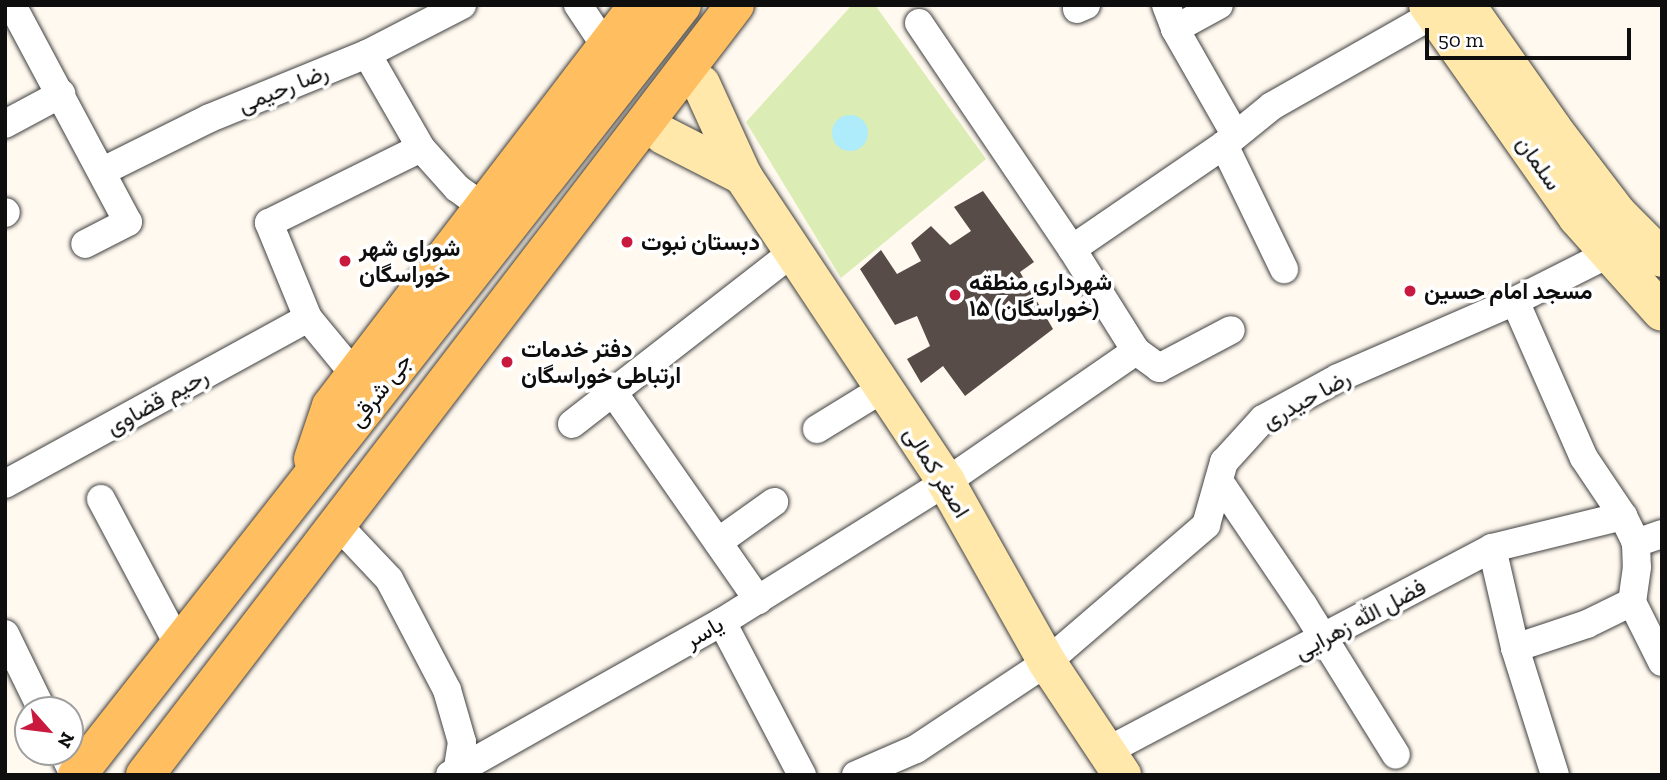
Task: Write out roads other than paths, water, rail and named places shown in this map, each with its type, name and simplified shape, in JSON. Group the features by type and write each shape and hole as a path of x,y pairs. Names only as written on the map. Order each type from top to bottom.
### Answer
{"main road":[{"path":"301,491 331,406 638,5"},
{"name":"جی شرقی","path":"75,775 682,5"},
{"path":"145,775 735,5"},
{"path":"338,525 387,495 763,5"}],"street":[{"path":"12,5 128,222 85,244"},
{"name":"رضا رحیمی","path":"103,171 210,118 367,54 462,5"},
{"path":"578,5 606,47"},
{"path":"1219,5 1171,17 1229,139 1284,269"},
{"path":"1072,249 1272,106 1443,8"},
{"name":"سلمان","path":"1443,8 1577,217 1662,312"},
{"name":"سلمان","path":"1443,8 1553,129 1618,214 1662,258"},
{"path":"919,23 1072,249 1136,351 1159,368 1231,330"},
{"path":"367,54 421,148 457,188 483,207"},
{"name":"اصغر کمالی","path":"701,84 743,176 946,482 1047,662 1114,763"},
{"path":"5,124 61,94"},
{"path":"663,135 743,176"},
{"path":"355,375 308,318 269,223 421,148"},
{"path":"572,424 793,252"},
{"name":"رضا حیدری","path":"856,775 916,749 1047,662 1206,525 1224,461 1263,419 1338,378 1516,301 1610,253"},
{"path":"1516,301 1584,458 1623,516 1649,539 1637,567 1632,602 1662,662"},
{"name":"رحیم قضاوی","path":"5,484 308,318"},
{"name":"یاسر","path":"455,774 758,600 946,482 1136,351"},
{"path":"817,429 884,388"},
{"path":"613,392 758,600"},
{"path":"1219,481 1324,638 1396,755"},
{"path":"101,499 179,646"},
{"path":"718,542 774,502"},
{"name":"فضل الله زهرایی","path":"1114,763 1324,638 1492,548 1623,516"},
{"path":"338,525 389,579 447,690 462,742 455,774"},
{"path":"1492,548 1515,649 1555,775"},
{"path":"1515,649 1587,624 1632,602"},
{"path":"722,622 802,775"},
{"path":"5,634 35,696"}],"water":[{"path":"850,115 863,120 868,133 863,146 850,151 837,146 832,133 837,120"}],"place":[{"name":"دبستان نبوت","path":"627,242"},
{"name":"شورای شهر خوراسگان","path":"345,261"},
{"name":"مسجد امام حسین","path":"1410,291"},
{"name":"شهرداری منطقه ۱۵ (خوراسگان)","path":"955,295"},
{"name":"دفتر خدمات ارتباطی خوراسگان","path":"507,362"}]}
